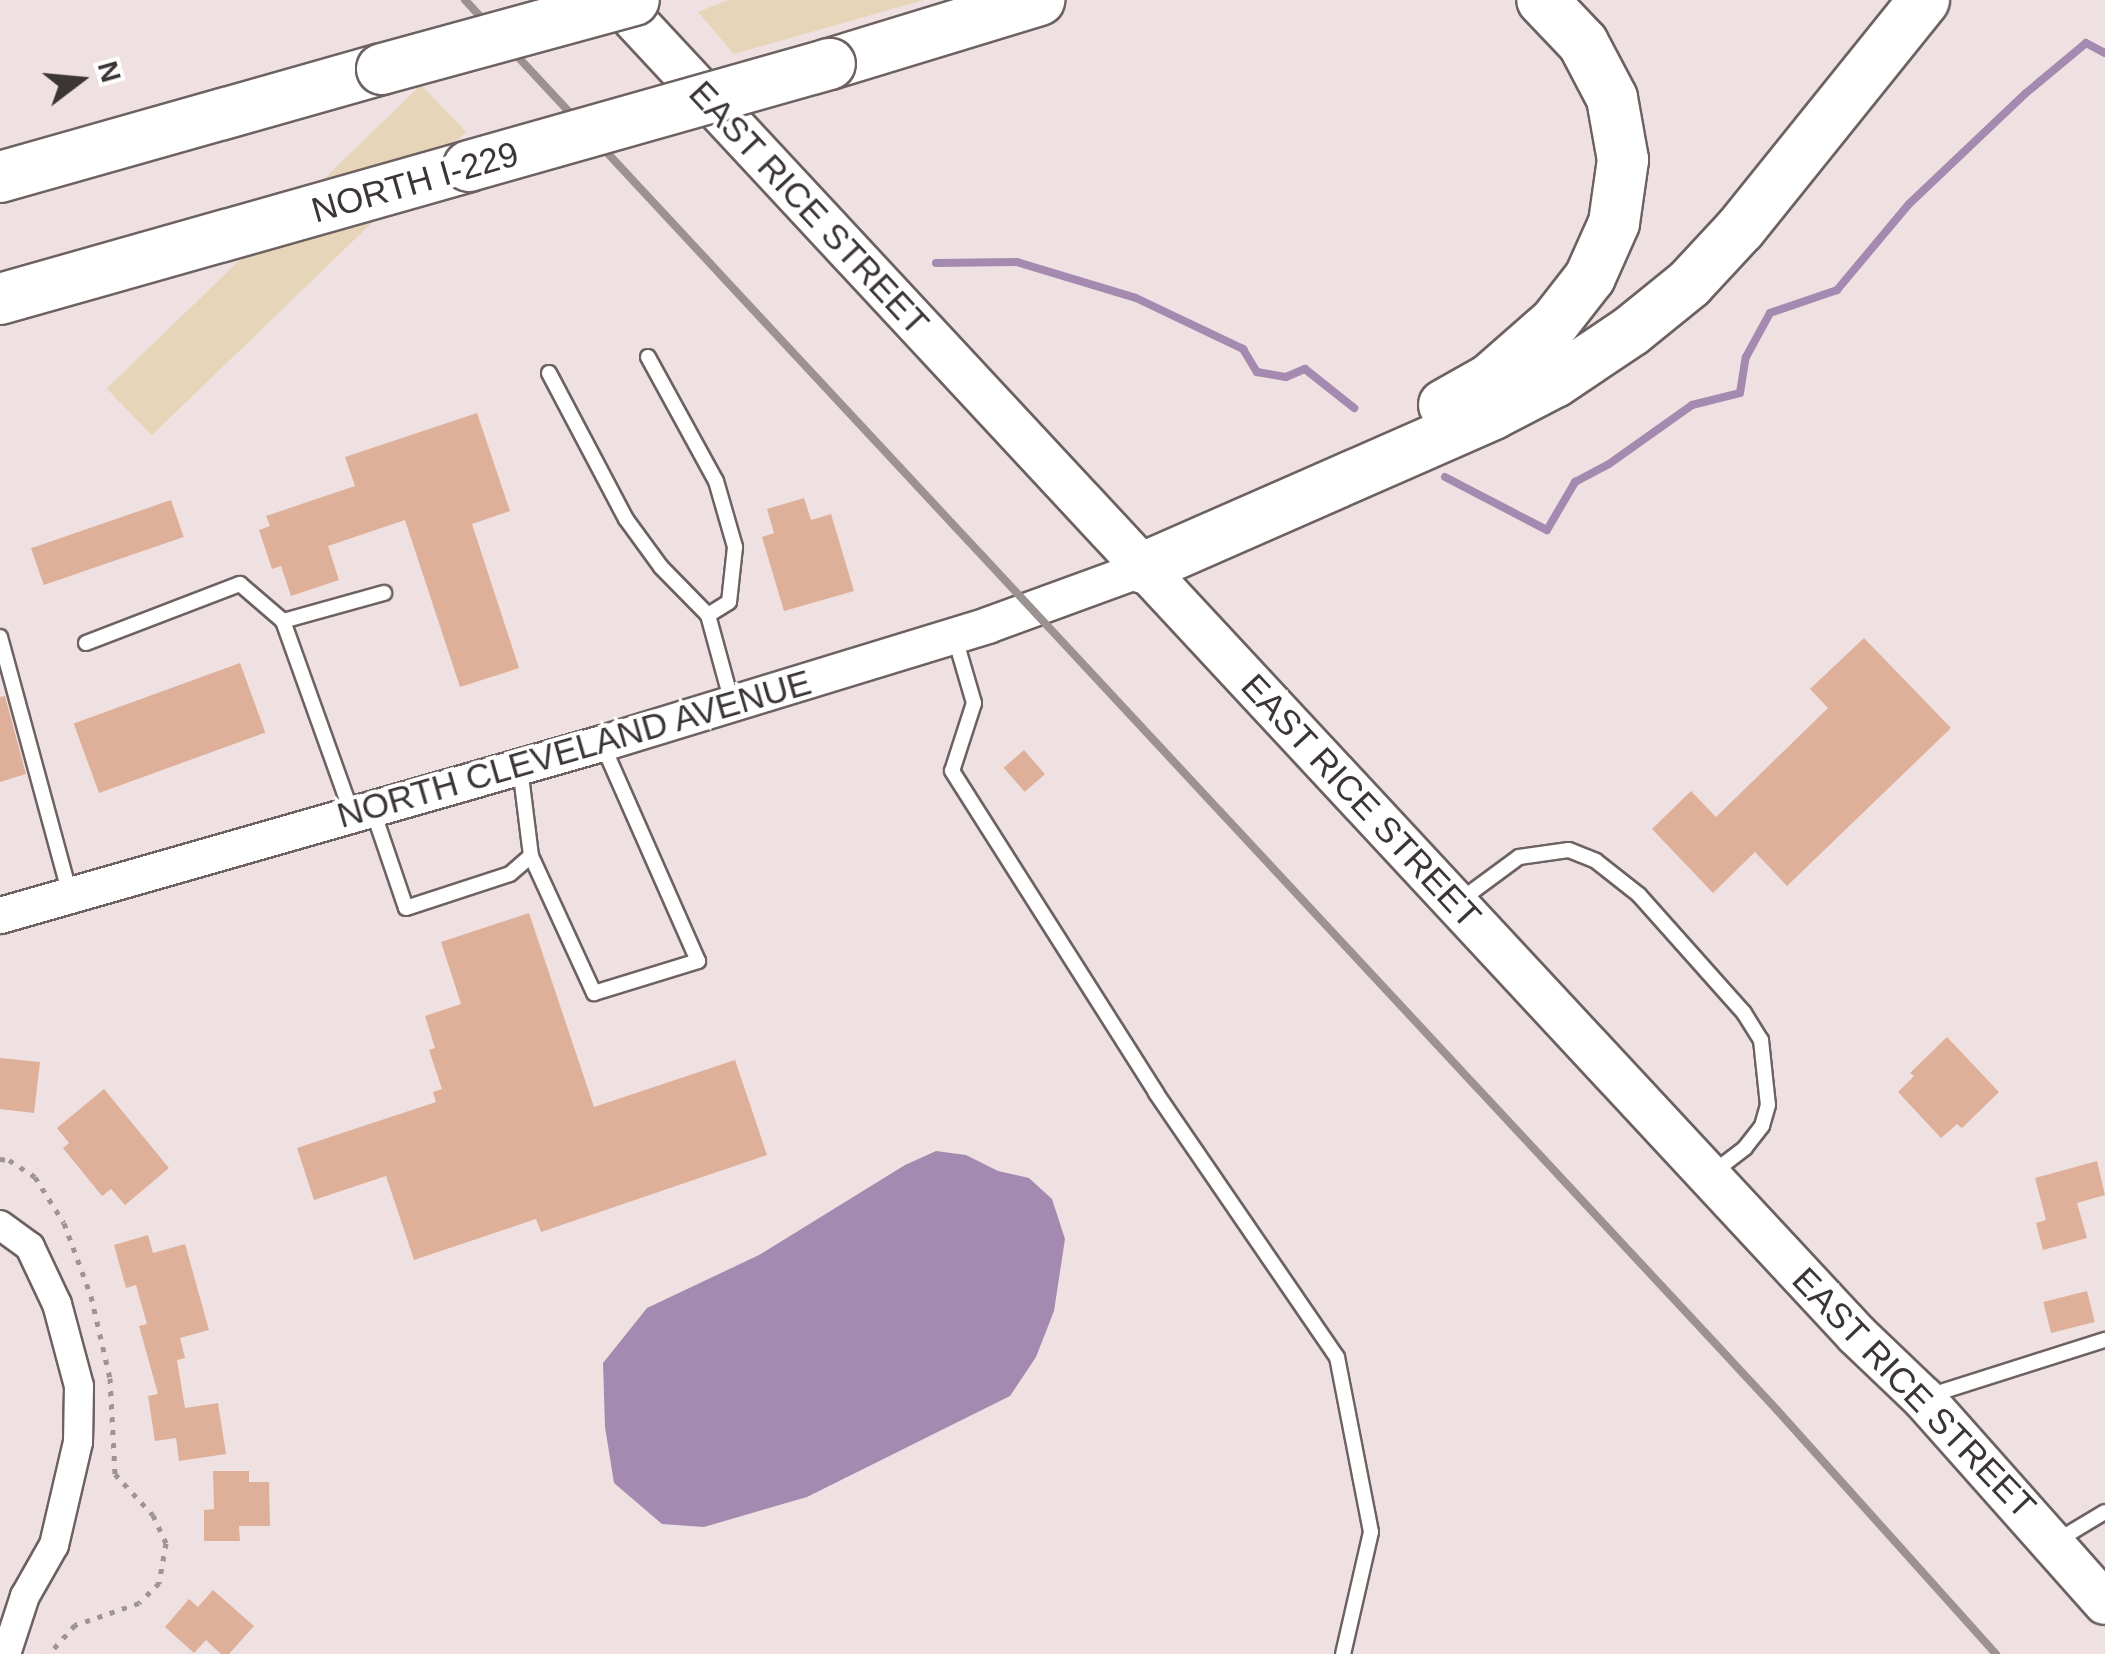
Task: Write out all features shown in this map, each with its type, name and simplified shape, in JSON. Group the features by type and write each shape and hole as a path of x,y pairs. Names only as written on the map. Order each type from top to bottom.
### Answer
{"highway":[{"path":"0,177 634,0"},
{"name":"NORTH I-229","path":"0,299 830,64 1039,0"},
{"path":"1143,568 1183,529 1239,494 1444,405 1490,379 1533,346 1580,293 1614,223 1623,160 1620,130 1596,63 1566,20 1542,0"},
{"path":"1143,568 1493,414 1555,382 1632,331 1688,284 1740,228 1924,0"}],"main road":[{"name":"EAST RICE STREET","path":"616,0 1857,1335 1922,1398 2105,1603"}],"street":[{"name":"NORTH CLEVELAND AVENUE","path":"0,915 732,704 954,635 1143,568"},
{"path":"0,1226 30,1247 57,1304 80,1386 78,1442 54,1545 24,1596 4,1647"}],"lane":[{"path":"648,357 716,480 734,547 729,602 708,615"},
{"path":"550,372 626,519 661,567 708,615 732,704"},
{"path":"86,643 240,584 283,621 406,908 510,874 531,856"},
{"path":"283,621 384,592"},
{"path":"954,635 974,703 952,771 1156,1093 1337,1357 1372,1532 1342,1654"},
{"path":"0,637 70,896"},
{"path":"520,767 531,856 594,993 698,961 602,743"},
{"path":"1457,903 1519,857 1568,850 1596,861 1640,895 1744,1013 1760,1040 1768,1104 1762,1126 1745,1148 1710,1176"},
{"path":"1922,1398 2105,1340"},
{"path":"2054,1542 2105,1512"}],"shaded area":[{"path":"728,0 924,0 734,54 698,12"},
{"path":"421,85 466,132 152,435 107,389"},
{"path":"936,1151 966,1155 998,1171 1029,1178 1052,1199 1065,1239 1054,1311 1036,1357 1010,1396 807,1497 704,1527 662,1524 614,1483 605,1427 603,1363 647,1308 759,1255 905,1165"}],"building":[{"path":"477,413 510,511 472,524 519,668 460,687 405,520 328,546 339,580 291,596 281,566 272,569 259,530 270,526 266,516 355,486 345,457"},
{"path":"804,498 811,520 831,514 854,591 784,611 762,537 774,533 767,509"},
{"path":"171,500 184,537 44,585 31,548"},
{"path":"1864,638 1951,728 1787,886 1755,852 1713,893 1652,829 1691,791 1716,817 1828,708 1810,689"},
{"path":"240,663 265,733 99,793 74,724"},
{"path":"5,696 26,774 0,782 0,697"},
{"path":"1024,750 1045,774 1025,792 1004,768"},
{"path":"529,913 594,1107 735,1060 767,1155 541,1232 536,1219 414,1260 386,1176 314,1200 297,1148 436,1102 433,1092 442,1089 429,1050 435,1048 425,1016 461,1004 441,942"},
{"path":"1947,1037 1999,1092 1962,1128 1957,1124 1941,1138 1898,1092 1914,1076 1910,1073"},
{"path":"0,1058 40,1062 34,1113 0,1109"},
{"path":"104,1089 169,1168 125,1205 111,1189 102,1196 63,1148 69,1143 57,1128"},
{"path":"2097,1161 2105,1195 2077,1203 2087,1238 2043,1250 2036,1223 2046,1220 2035,1178"},
{"path":"148,1235 153,1253 185,1244 209,1330 180,1338 185,1358 177,1360 185,1408 218,1403 226,1454 179,1461 176,1438 155,1441 148,1396 158,1394 139,1326 147,1324 136,1285 126,1288 114,1245"},
{"path":"2087,1291 2095,1322 2051,1333 2043,1302"},
{"path":"213,1471 249,1471 249,1482 269,1482 270,1526 239,1526 240,1541 204,1541 204,1510 214,1509"},
{"path":"213,1590 254,1626 229,1654 221,1654 206,1640 194,1653 165,1627 189,1599 198,1607"}],"waterway":[{"path":"1445,477 1547,530 1575,482 1609,464 1692,405 1740,393 1746,357 1770,313 1837,290 1909,204 2026,93 2086,43 2105,53"},
{"path":"936,263 1017,262 1136,298 1243,349 1257,372 1286,377 1305,369 1354,408"}],"railway":[{"path":"465,0 1777,1410 1996,1654"}]}
